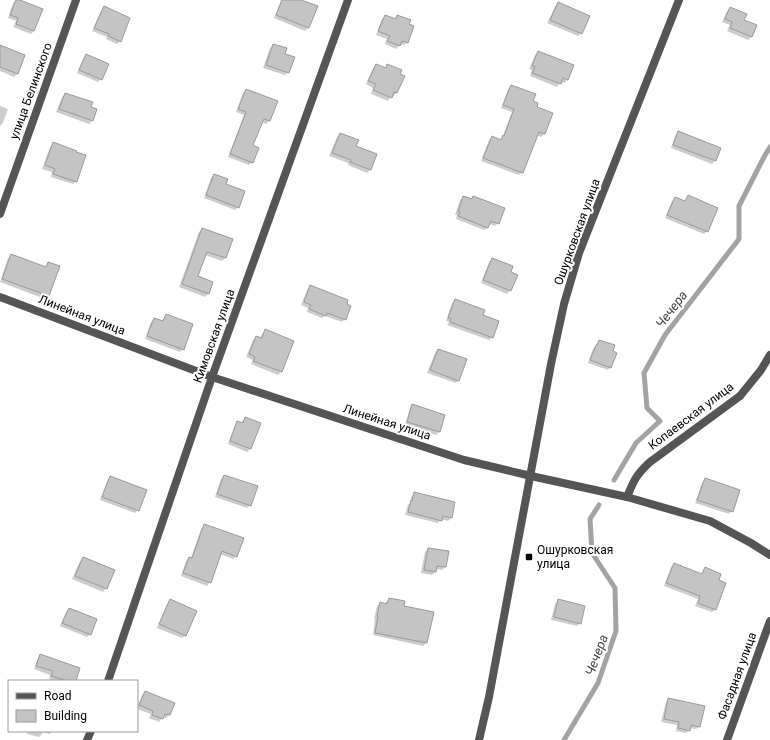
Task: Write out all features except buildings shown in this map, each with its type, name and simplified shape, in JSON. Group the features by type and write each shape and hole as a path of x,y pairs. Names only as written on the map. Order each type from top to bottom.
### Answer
{"street":[{"name":"улица Белинского","path":"0,214 76,0"},
{"name":"Кимовская улица","path":"108,680 212,377 348,0"},
{"name":"Ошурковская улица","path":"480,740 531,476 552,356 564,304 579,253 680,0"},
{"name":"Линейная улица","path":"0,297 212,377 464,460 627,497 710,521 770,555"},
{"name":"Копаевская улица","path":"627,497 634,480 650,462 740,396 761,370 770,355"},
{"name":"Фасадная улица","path":"727,740 770,621"}],"waterway":[{"name":"Чечера","path":"614,480 636,443 660,421 647,408 644,373 665,335 739,239 739,206 770,147"},
{"name":"Чечера","path":"564,740 598,683 616,631 615,588 592,553 590,519 599,505"}],"place":[{"name":"Ошурковская улица","path":"529,557"}]}
